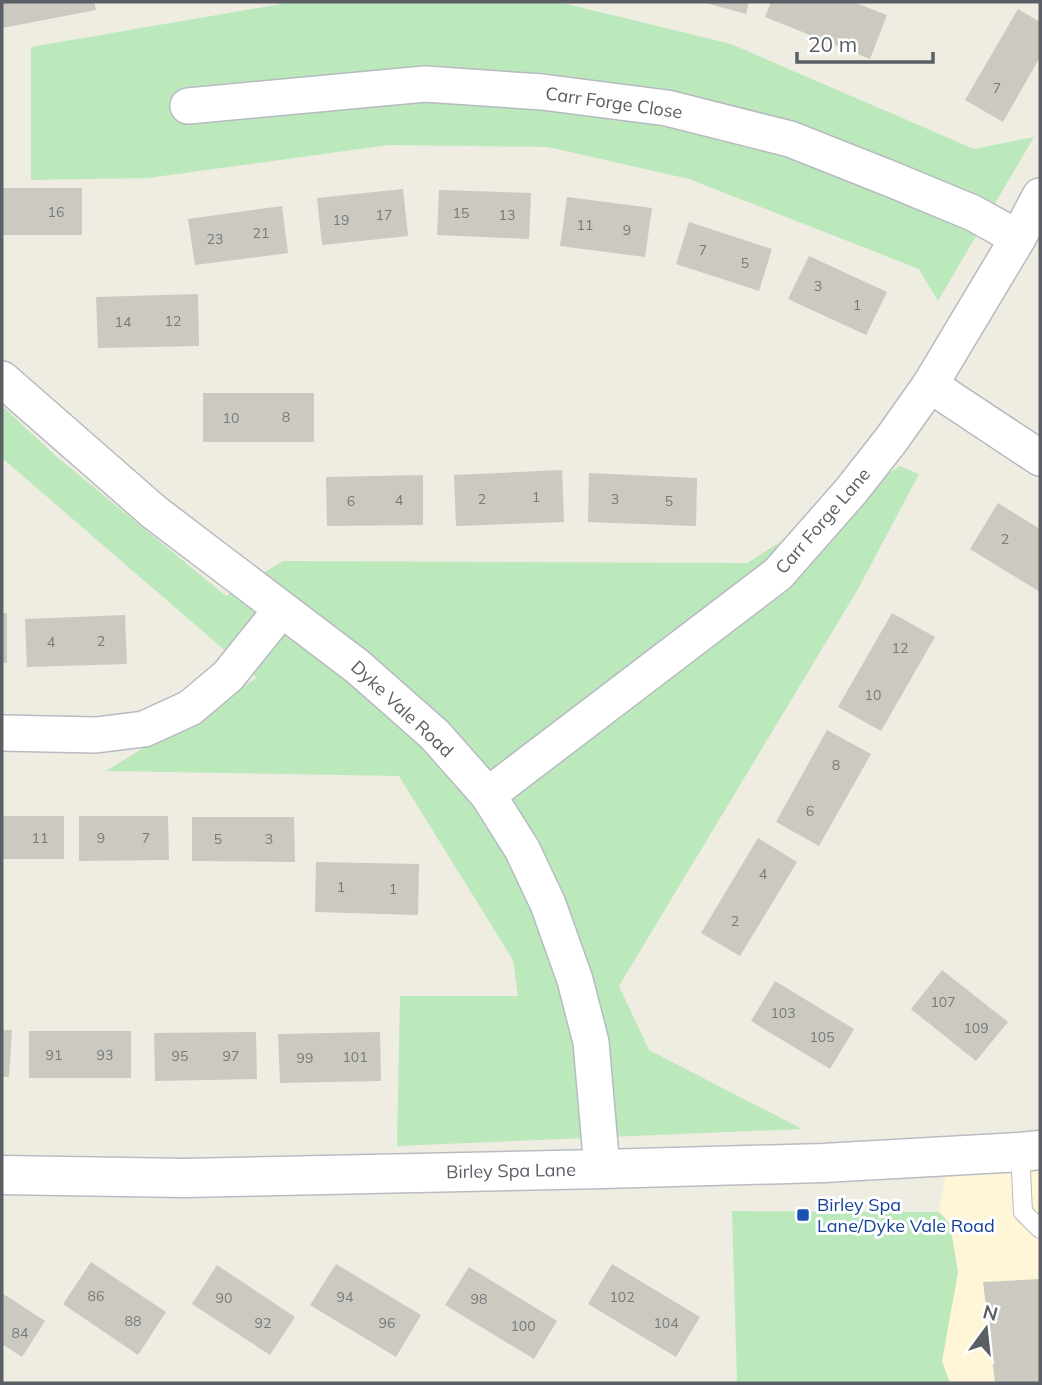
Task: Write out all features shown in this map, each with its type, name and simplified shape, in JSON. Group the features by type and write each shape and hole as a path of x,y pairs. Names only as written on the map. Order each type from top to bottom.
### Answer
{"street":[{"name":"Carr Forge Close","path":"188,106 425,84 542,92 667,108 790,139 973,213 1018,238"},
{"name":"Carr Forge Lane","path":"488,795 778,574 851,491 930,384 1018,238 1040,196"},
{"name":"Dyke Vale Road","path":"2,379 154,512 358,667 435,735 488,795 522,849 548,904 575,979 591,1042 602,1169"},
{"path":"930,384 1040,458"},
{"path":"2,733 96,735 144,729 190,709 228,676 281,610"},
{"name":"Birley Spa Lane","path":"2,1175 184,1178 602,1169 822,1163 1030,1151"}],"lane":[{"name":"Birley Spa Lane","path":"1030,1151 1023,1212 1040,1229"}],"shaded area":[{"path":"1040,1150 1040,1383 950,1383 942,1361 958,1272 950,1224 939,1212 949,1156"}],"green space":[{"path":"293,2 567,4 731,44 974,149 1034,137 938,301 919,269 689,179 548,147 389,145 148,178 31,180 31,47"},
{"path":"2,406 57,457 226,596 283,561 747,563 900,466 919,474 858,589 619,986 649,1050 802,1129 397,1146 400,996 518,996 513,960 399,776 106,771 257,678 2,458"},
{"path":"732,1211 939,1212 950,1224 958,1272 942,1361 950,1383 737,1383"}],"building":[{"path":"2,2 94,2 96,10 2,28"},
{"path":"702,2 749,2 746,14"},
{"path":"771,2 853,2 887,15 870,59 765,17"},
{"path":"1018,9 1040,22 1040,57 1003,122 965,100"},
{"path":"2,188 82,188 82,235 2,235"},
{"path":"403,189 408,236 322,245 317,198"},
{"path":"439,190 531,193 529,239 437,235"},
{"path":"567,197 652,208 645,257 560,246"},
{"path":"282,206 288,253 195,265 188,219"},
{"path":"689,222 772,249 759,291 676,264"},
{"path":"809,256 887,292 866,335 788,299"},
{"path":"198,294 199,346 98,348 96,297"},
{"path":"203,393 314,393 314,442 203,442"},
{"path":"562,470 564,522 456,526 454,475"},
{"path":"589,473 697,478 696,526 588,522"},
{"path":"423,475 423,525 327,526 326,477"},
{"path":"998,503 1040,529 1040,592 970,549"},
{"path":"2,613 7,613 7,663 2,663"},
{"path":"892,613 935,637 881,731 838,707"},
{"path":"125,615 127,664 27,667 25,619"},
{"path":"827,730 871,754 819,846 776,822"},
{"path":"2,816 64,816 64,859 2,859"},
{"path":"79,816 168,816 169,860 79,861"},
{"path":"192,817 294,817 295,862 192,861"},
{"path":"758,838 797,862 740,956 701,933"},
{"path":"316,862 419,864 418,915 315,912"},
{"path":"942,970 1008,1022 976,1061 911,1009"},
{"path":"775,981 854,1029 830,1069 751,1021"},
{"path":"2,1030 12,1030 9,1077 2,1077"},
{"path":"29,1031 131,1031 131,1078 29,1078"},
{"path":"256,1032 257,1079 155,1081 154,1033"},
{"path":"380,1032 381,1081 280,1083 278,1034"},
{"path":"91,1262 166,1312 138,1355 63,1304"},
{"path":"336,1264 421,1315 396,1357 310,1305"},
{"path":"612,1264 700,1317 676,1357 588,1304"},
{"path":"217,1265 295,1317 270,1355 192,1304"},
{"path":"469,1267 557,1321 534,1359 445,1305"},
{"path":"1040,1279 1040,1383 995,1383 983,1282"},
{"path":"2,1293 45,1321 22,1357 2,1344"}],"place":[{"name":"Birley Spa Lane/Dyke Vale Road","path":"803,1215"}]}
